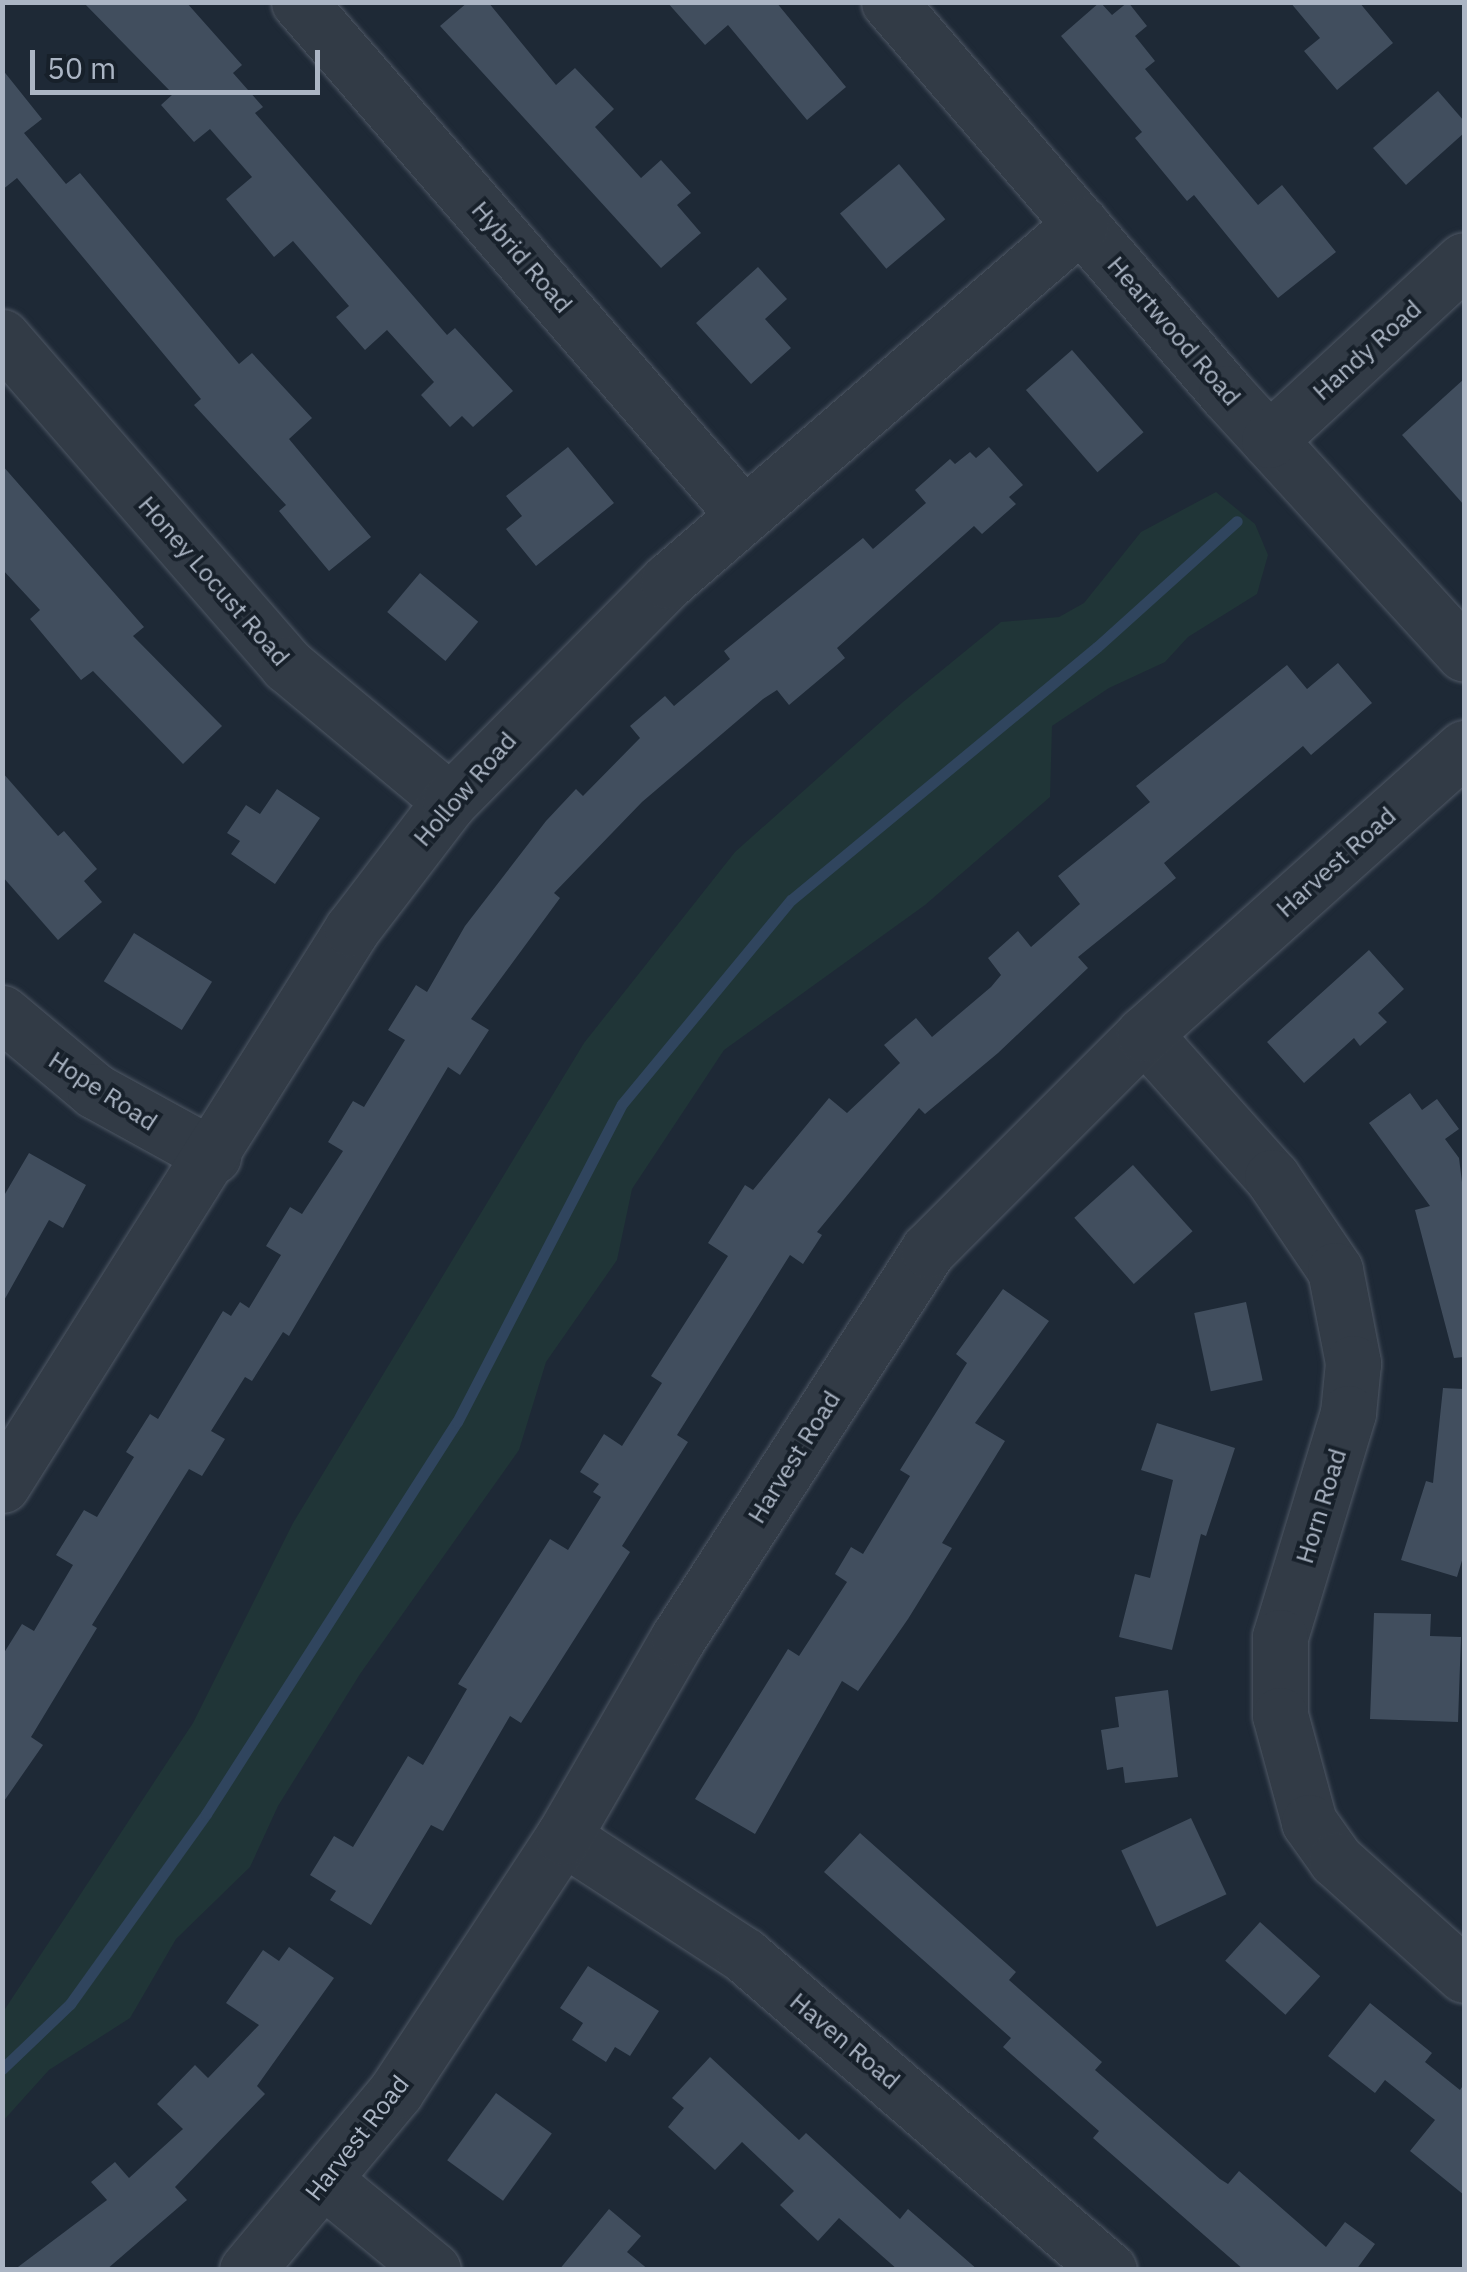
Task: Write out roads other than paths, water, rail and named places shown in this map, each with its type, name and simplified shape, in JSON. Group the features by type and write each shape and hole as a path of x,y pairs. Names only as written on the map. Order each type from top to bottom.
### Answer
{"street":[{"name":"Hybrid Road","path":"299,2 744,514"},
{"name":"Heartwood Road","path":"889,2 1268,440 1464,654"},
{"name":"Hollow Road","path":"2,1485 352,929 450,800 534,711 744,514 1082,224"},
{"name":"Handy Road","path":"1268,440 1464,260"},
{"name":"Honey Locust Road","path":"2,337 287,665 450,800"},
{"name":"Harvest Road","path":"247,2270 396,2092 563,1837 678,1638 908,1276 1021,1152 1144,1034 1464,748"},
{"name":"Hope Road","path":"2,1013 94,1091 212,1156"},
{"name":"Horn Road","path":"1144,1034 1272,1177 1335,1270 1353,1363 1348,1413 1280,1637 1280,1715 1309,1822 1336,1860 1464,1976"},
{"name":"Haven Road","path":"563,1837 744,1955 1110,2270"},
{"path":"325,2181 434,2270"}],"waterway":[{"path":"2,2069 70,2004 206,1814 457,1422 622,1104 791,900 1097,647 1237,521"}]}
